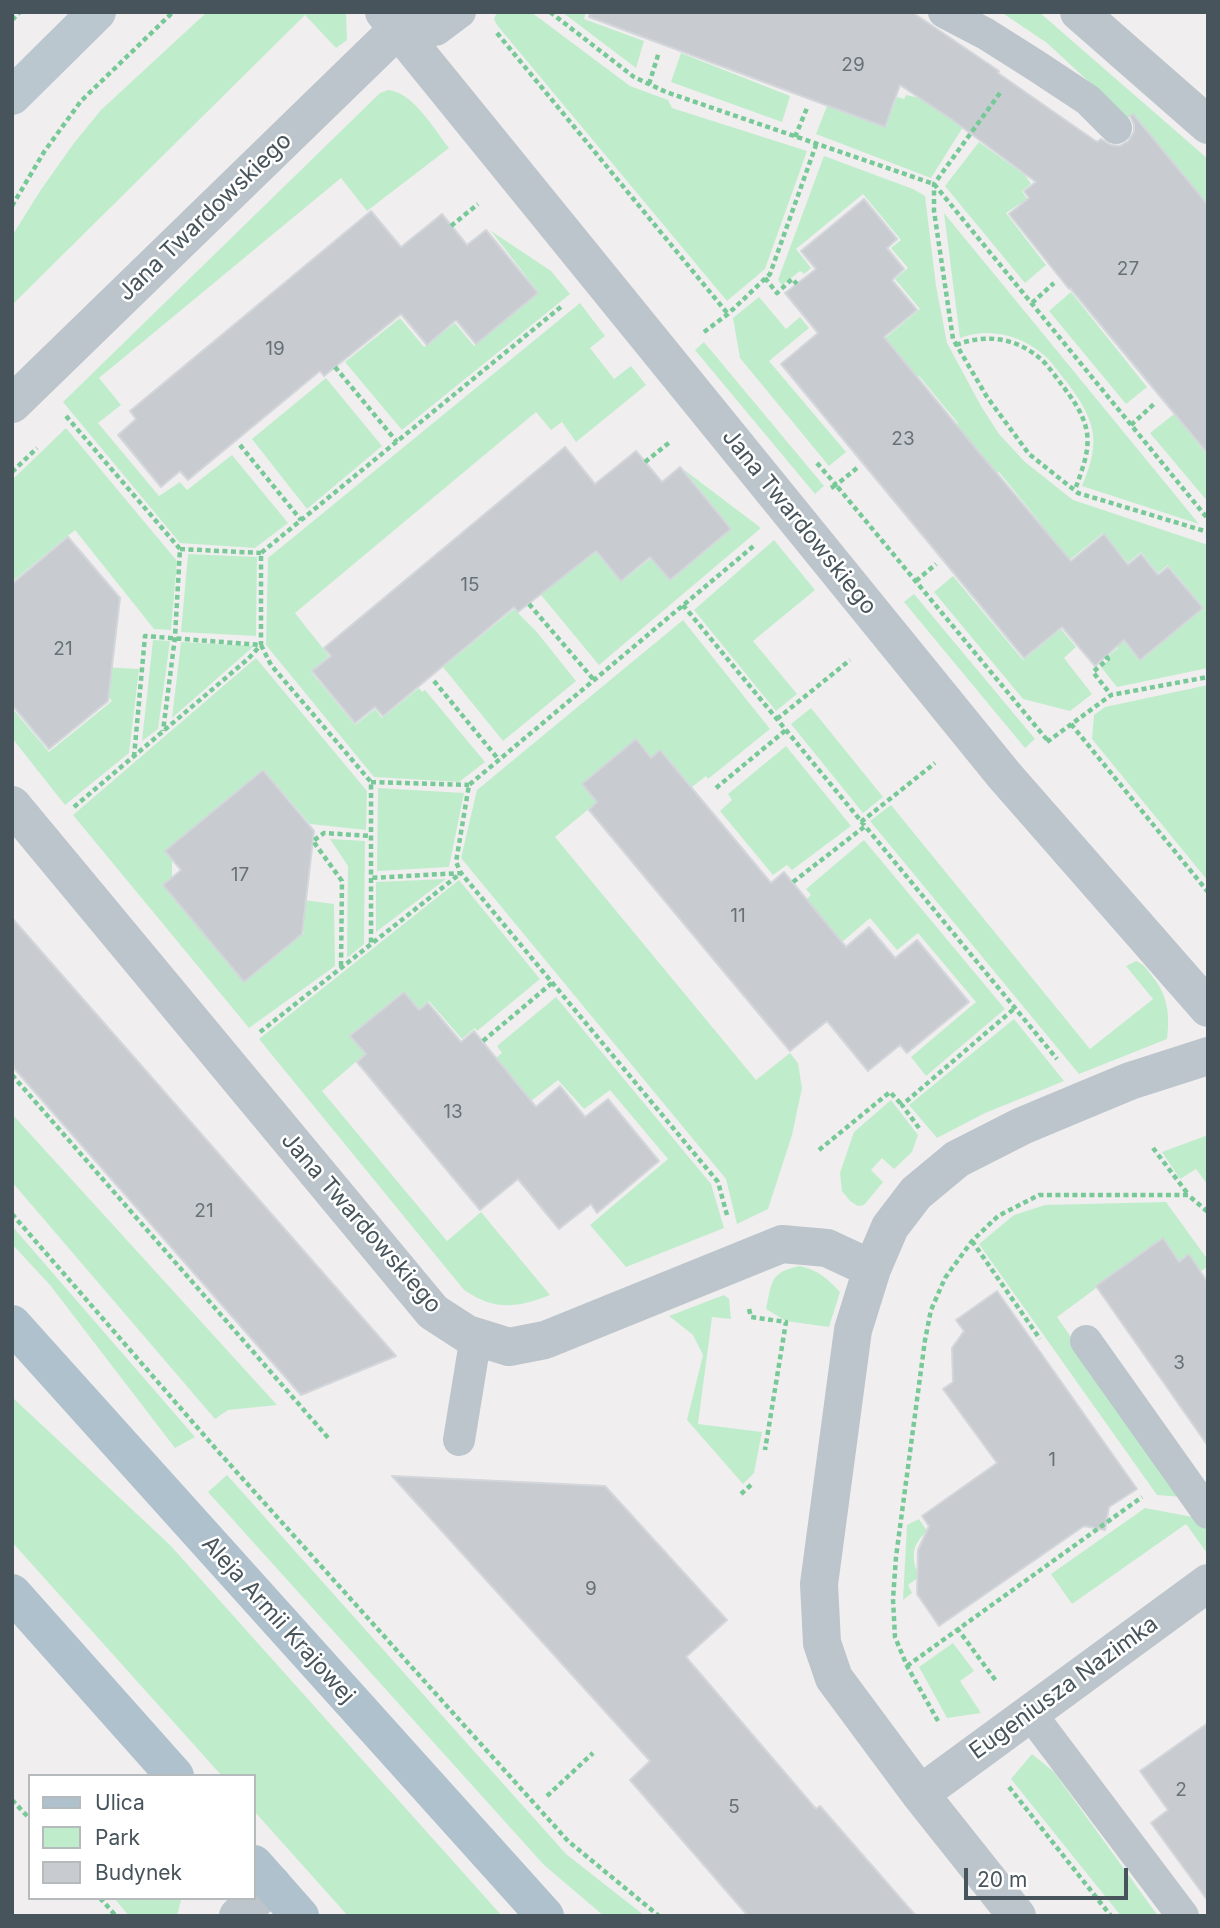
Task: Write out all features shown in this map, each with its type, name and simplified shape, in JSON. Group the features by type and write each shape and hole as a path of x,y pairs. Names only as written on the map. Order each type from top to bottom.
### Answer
{"main road":[{"name":"Aleja Armii Krajowej","path":"12,1324 545,1916"},
{"path":"12,1593 173,1774"},
{"path":"263,1874 300,1916"}],"street":[{"path":"12,96 97,12"},
{"path":"1079,12 1208,125"},
{"name":"Jana Twardowskiego","path":"24,392 391,21 1004,775 1208,1008"},
{"name":"Jana Twardowskiego","path":"12,805 433,1312 467,1334 509,1347 545,1340 782,1244 827,1248 872,1269"},
{"path":"1017,1916 920,1794 834,1678 822,1643 819,1584 853,1330 872,1269 890,1227 916,1193 957,1159 1022,1126 1130,1081 1208,1056"},
{"name":"Eugeniusza Nazimka","path":"920,1794 1208,1583"},
{"path":"238,1916 248,1900"}],"lane":[{"path":"944,12 986,34 1088,100 1115,128"},
{"path":"391,21 436,30 474,18"},
{"path":"459,1440 476,1336"},
{"path":"1086,1341 1208,1513"},
{"path":"1030,1713 1183,1916"}],"path":[{"path":"12,20 20,12"},
{"path":"12,206 44,152 81,101 173,12"},
{"path":"550,12 634,77 666,92 934,184 1208,519"},
{"path":"474,18 727,314"},
{"path":"649,84 659,52"},
{"path":"1001,91 934,184 936,224 953,339 987,397 1029,454 1078,493 1208,533"},
{"path":"795,137 807,108"},
{"path":"668,361 727,314 770,274 816,145"},
{"path":"451,226 483,200"},
{"path":"24,392 180,549 261,553 598,276"},
{"path":"765,278 777,293 792,279 797,284"},
{"path":"1032,303 1054,283"},
{"path":"956,345 973,339 998,339 1022,346 1042,361 1080,411 1087,434 1086,460 1075,490"},
{"path":"335,367 397,442"},
{"path":"1131,425 1154,404"},
{"path":"645,462 677,437"},
{"path":"240,445 301,520"},
{"path":"810,454 836,485 857,468"},
{"path":"764,538 469,785 456,862 461,873 718,1182 740,1259 751,1317 786,1322 765,1450"},
{"path":"163,731 175,637 180,549"},
{"path":"261,553 261,645 271,665 371,782 371,943"},
{"path":"529,604 594,680"},
{"path":"683,605 1089,1098"},
{"path":"777,719 887,631"},
{"path":"134,757 145,636 261,645"},
{"path":"71,808 134,757 261,645"},
{"path":"1106,656 1108,659 1093,672 1111,695"},
{"path":"1004,775 1111,695 1208,677"},
{"path":"434,681 499,760"},
{"path":"1071,724 1208,892"},
{"path":"716,788 786,730"},
{"path":"793,882 972,735"},
{"path":"371,782 469,785"},
{"path":"341,967 342,881 313,841 324,833 371,836"},
{"path":"370,878 461,873"},
{"path":"223,1060 461,873"},
{"path":"482,1041 552,983"},
{"path":"12,1075 330,1440"},
{"path":"819,1150 891,1092 902,1105"},
{"path":"1153,1148 1188,1195 1208,1212"},
{"path":"974,1754 935,1718 895,1637 893,1599 896,1557 917,1390 931,1310 945,1278 972,1241 998,1216 1039,1195 1188,1195"},
{"path":"12,1214 216,1448 568,1842 659,1916"},
{"path":"972,1241 1044,1344"},
{"path":"741,1493 752,1484"},
{"path":"907,1666 1147,1493"},
{"path":"957,1628 1003,1690 1030,1713"},
{"path":"547,1796 593,1753"},
{"path":"12,1800 28,1817"},
{"path":"102,1900 116,1916"}],"green space":[{"path":"207,12 346,12 347,40 336,48 305,15 12,305 12,236 40,191 101,110"},
{"path":"497,12 531,12 630,86 668,100 672,108 807,151 765,269 727,301 497,25 494,19"},
{"path":"562,12 586,12 584,19 644,41 636,68"},
{"path":"1001,12 1039,12 1208,159 1208,205 1133,114 1128,118 1047,43"},
{"path":"681,53 790,96 782,122 671,82"},
{"path":"388,90 397,92 414,104 449,148 367,211 341,178 99,378 121,405 98,423 159,496 180,482 187,490 232,455 288,523 255,548 180,543 63,402 380,93"},
{"path":"906,95 920,98 963,127 931,178 816,134 827,106 885,127 897,97 904,99"},
{"path":"979,142 1025,175 1031,184 1022,191 1027,199 1006,213 1046,265 1025,283 945,186"},
{"path":"824,156 925,196 936,286 947,343 999,434 1025,462 1073,500 1208,545 1208,668 1117,687 1101,667 1109,660 1107,657 1118,648 1111,638 1117,633 1140,661 1204,608 1168,565 1158,573 1141,552 1128,563 1103,533 1067,562 1035,523 1038,520 999,472 995,474 955,427 958,423 919,376 914,380 883,340 920,309 895,279 908,268 891,248 901,240 863,194 796,249 811,268 804,274 800,271 782,285 778,280"},
{"path":"944,213 1199,524 1082,486 1092,454 1091,427 1079,400 1053,365 1036,349 1005,335 983,333 960,338"},
{"path":"491,231 551,271 570,294 402,430 345,362 400,318 424,347 455,323 474,346 539,293"},
{"path":"1071,292 1147,387 1126,404 1049,311"},
{"path":"759,297 786,329 800,317 809,328 769,361 846,452 829,466 740,358 733,318"},
{"path":"580,303 605,336 590,348 614,379 631,366 646,385 576,442 562,422 551,430 536,412 295,613 329,656 311,672 355,725 375,709 382,718 419,688 422,692 425,690 485,762 459,782 374,777 266,645 268,558"},
{"path":"704,342 824,486 815,494 695,350"},
{"path":"326,378 382,446 307,509 252,439"},
{"path":"1174,414 1208,456 1208,502 1150,433"},
{"path":"66,428 177,561 171,630 154,629 75,530 12,582 12,480"},
{"path":"683,469 761,528 599,665 536,589 590,545 621,582 651,558 670,581 732,529"},
{"path":"774,540 815,590 753,641 797,694 776,711 694,610"},
{"path":"188,554 257,557 256,636 181,632"},
{"path":"953,576 1023,660 1061,629 1076,647 1064,658 1092,694 1070,711 1023,699 934,592"},
{"path":"914,594 1035,739 1025,748 904,602"},
{"path":"514,609 536,631 576,681 503,741 443,667"},
{"path":"683,620 770,729 708,779 706,776 692,787 661,750 651,758 636,740 583,783 597,802 555,837 756,1080 790,1053 798,1063 802,1088 792,1135 768,1209 737,1224 726,1179 461,858 477,790"},
{"path":"153,640 170,641 158,729 142,741"},
{"path":"181,642 254,646 172,718"},
{"path":"256,658 367,791 366,830 310,824 263,769 165,851 172,860 172,877 163,885 244,983 304,933 274,896 334,904 335,966 249,1028 73,815"},
{"path":"83,666 139,669 129,753 65,805 12,738 12,708 49,752 112,701"},
{"path":"1208,685 1208,881 1092,739 1094,715 1105,707"},
{"path":"811,708 883,797 863,813 791,724"},
{"path":"786,746 851,826 792,870 787,865 773,875 720,811 732,800 728,794"},
{"path":"378,788 464,793 449,867 377,871"},
{"path":"891,805 1090,1049 1153,999 1126,966 1136,961 1147,969 1162,990 1168,1014 1167,1039 1079,1074 870,821"},
{"path":"330,839 365,841 364,944 347,958 348,866"},
{"path":"864,840 1005,1009 926,1076 911,1057 976,1002 918,933 897,950 870,918 834,949 799,906 811,895 806,889"},
{"path":"446,879 376,932 376,882"},
{"path":"459,880 540,979 477,1031 475,1028 462,1039 429,1001 419,1009 404,991 350,1035 365,1054 322,1091 447,1241 481,1212 550,1295 516,1305 496,1304 464,1290 259,1039"},
{"path":"556,997 711,1184 724,1228 626,1267 590,1225 668,1159 610,1090 584,1109 558,1080 522,1108 487,1065 502,1053 497,1046"},
{"path":"1014,1019 1064,1081 985,1113 937,1138 909,1105"},
{"path":"891,1100 918,1135 912,1152 894,1169 882,1158 871,1170 883,1182 864,1205 858,1206 842,1191 840,1173 854,1132"},
{"path":"12,1114 277,1405 228,1410 215,1419 12,1182"},
{"path":"1208,1135 1208,1185 1196,1169 1180,1179 1162,1152"},
{"path":"1166,1202 1208,1260 1208,1266 1201,1271 1189,1254 1179,1261 1163,1238 1057,1317 1183,1497 1157,1495 979,1244 1014,1215 1045,1205"},
{"path":"12,1226 195,1437 175,1448 50,1285 12,1244"},
{"path":"800,1266 822,1276 840,1292 829,1327 786,1321 766,1309 771,1286 777,1275"},
{"path":"724,1295 729,1299 731,1319 712,1317 698,1424 762,1432 754,1473 743,1484 687,1420 703,1355 693,1335 669,1316"},
{"path":"12,1397 170,1545 502,1916 348,1916 256,1813 256,1774 220,1774 12,1542"},
{"path":"227,1475 566,1854 645,1916 604,1916 544,1865 208,1492"},
{"path":"1145,1508 1198,1518 1207,1531 1207,1553 1186,1524 1072,1604 1051,1574"},
{"path":"919,1519 927,1531 914,1552 919,1577 908,1585 912,1593 903,1600 907,1525"},
{"path":"953,1643 974,1671 960,1681 981,1713 947,1718 919,1667"},
{"path":"1032,1754 1054,1772 1158,1916 1121,1916 1011,1779"},
{"path":"116,1900 181,1900 177,1916 129,1916"}],"building":[{"path":"590,12 912,12 1097,142 1101,139 1111,145 1120,146 1128,141 1134,132 1130,116 1133,114 1208,205 1208,454 1009,214 1029,198 1024,191 1036,182 951,119 900,85 885,127 589,17"},
{"path":"864,199 897,239 887,248 904,269 892,280 917,310 884,337 978,451 1071,561 1104,534 1128,565 1141,554 1158,575 1168,567 1203,608 1140,660 1124,640 1095,666 1062,627 1024,658 781,364 818,333 785,293 816,269 801,251"},
{"path":"371,211 401,247 442,214 467,245 486,230 538,293 476,344 456,320 427,345 401,314 324,376 320,371 188,480 180,471 161,487 118,435 136,419 130,411"},
{"path":"565,447 595,484 636,451 662,482 680,467 731,529 670,580 650,557 621,581 596,551 518,612 514,607 383,716 375,707 355,723 312,671 331,656 324,648"},
{"path":"68,537 120,598 108,701 49,749 12,705 12,584"},
{"path":"636,739 651,758 660,750 771,883 784,872 846,947 869,927 895,958 917,940 969,1002 907,1053 900,1045 868,1071 827,1021 790,1051 589,810 597,802 582,784"},
{"path":"263,770 314,831 302,934 244,982 163,885 181,870 165,851"},
{"path":"12,918 396,1356 301,1395 12,1066"},
{"path":"404,992 419,1010 428,1003 461,1042 474,1031 536,1107 560,1086 585,1117 608,1099 659,1161 597,1213 591,1204 559,1229 518,1179 480,1210 357,1062 366,1054 350,1036"},
{"path":"1163,1238 1179,1262 1189,1254 1208,1283 1208,1446 1096,1286"},
{"path":"997,1291 1137,1489 1109,1507 1105,1530 1084,1526 939,1626 917,1594 918,1550 929,1526 922,1516 997,1463 943,1389 953,1382 952,1348 964,1331 956,1320"},
{"path":"392,1476 605,1486 727,1620 686,1657 816,1809 820,1806 916,1916 748,1916 630,1780 650,1761"},
{"path":"1208,1723 1208,1901 1151,1823 1168,1810 1140,1771"}]}
